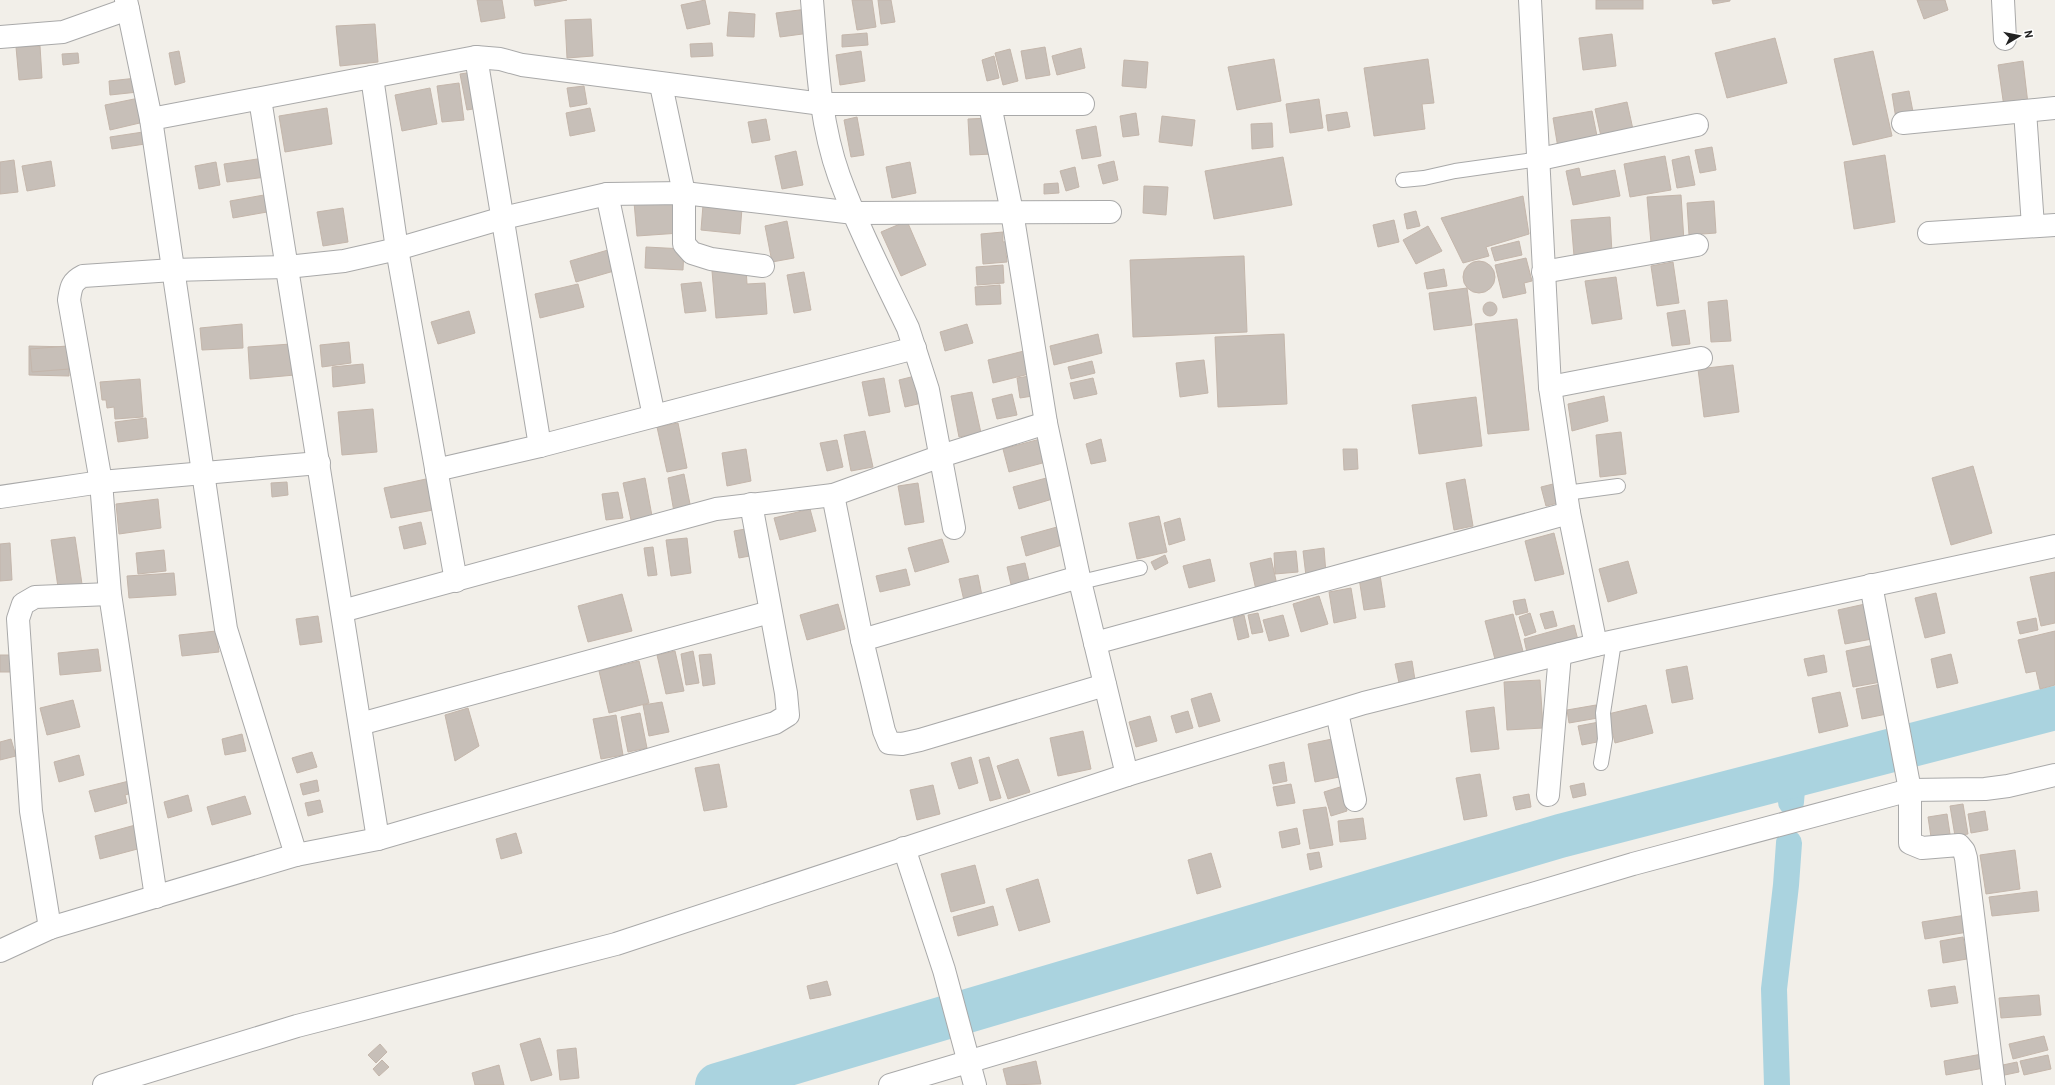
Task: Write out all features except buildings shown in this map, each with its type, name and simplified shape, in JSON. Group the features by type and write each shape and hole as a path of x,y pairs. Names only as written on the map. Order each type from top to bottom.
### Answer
{"street":[{"path":"812,0 822,104 839,175 854,213 908,328 915,348 928,390 954,528"},
{"path":"1530,0 1540,159 1543,272 1550,387 1567,503 1605,643"},
{"path":"2003,0 2005,38"},
{"path":"0,37 63,32 127,5 151,119 226,629 296,855"},
{"path":"151,119 476,57 500,58 522,66 661,85 822,104 1082,104"},
{"path":"476,57 540,446"},
{"path":"372,76 397,249 456,581"},
{"path":"661,85 684,193 684,244 692,254 711,260 763,266"},
{"path":"260,99 378,839"},
{"path":"990,105 1012,212 1046,423 1080,580 1127,774"},
{"path":"1903,123 2055,108"},
{"path":"2025,111 2033,226"},
{"path":"1540,159 1697,125"},
{"path":"156,897 110,594 101,482 69,300 71,286 74,280 82,276 173,270 287,267 344,261 397,249 503,218 607,194 684,193 854,213 1110,212"},
{"path":"607,194 654,416"},
{"path":"1930,233 2055,225"},
{"path":"1543,272 1697,245"},
{"path":"436,470 540,446 915,348"},
{"path":"1550,387 1701,358"},
{"path":"342,611 456,581 716,508 833,495 941,456 1046,423"},
{"path":"0,497 101,482 319,463"},
{"path":"833,495 862,640 884,731 889,743 902,744 920,740 1105,685"},
{"path":"1095,643 1567,503"},
{"path":"0,951 50,928 296,855 378,839 776,723 788,715 786,693 750,504"},
{"path":"104,1085 298,1026 616,944 1127,774 1337,712 1605,643 2055,546"},
{"path":"862,640 1080,580"},
{"path":"1871,585 1897,732 1910,790 1910,843 1922,848 1959,845 1964,851 1966,858 1994,1085"},
{"path":"50,928 31,811 18,619 23,604 34,598 110,594"},
{"path":"360,724 770,612"},
{"path":"1548,795 1560,654"},
{"path":"1337,712 1355,800"},
{"path":"890,1085 1633,864 1910,790 1985,789 2008,786 2055,775"},
{"path":"904,848 944,970 975,1085"}],"lane":[{"path":"1402,180 1424,178 1455,171 1540,159"},
{"path":"1567,503 1618,486"},
{"path":"1080,580 1140,568"},
{"path":"1601,763 1605,739 1603,713 1605,643"}],"waterway":[{"path":"717,1085 1560,836 2055,708"},
{"path":"1791,802 1793,777"},
{"path":"1777,1085 1774,989 1786,885 1789,843"}]}
